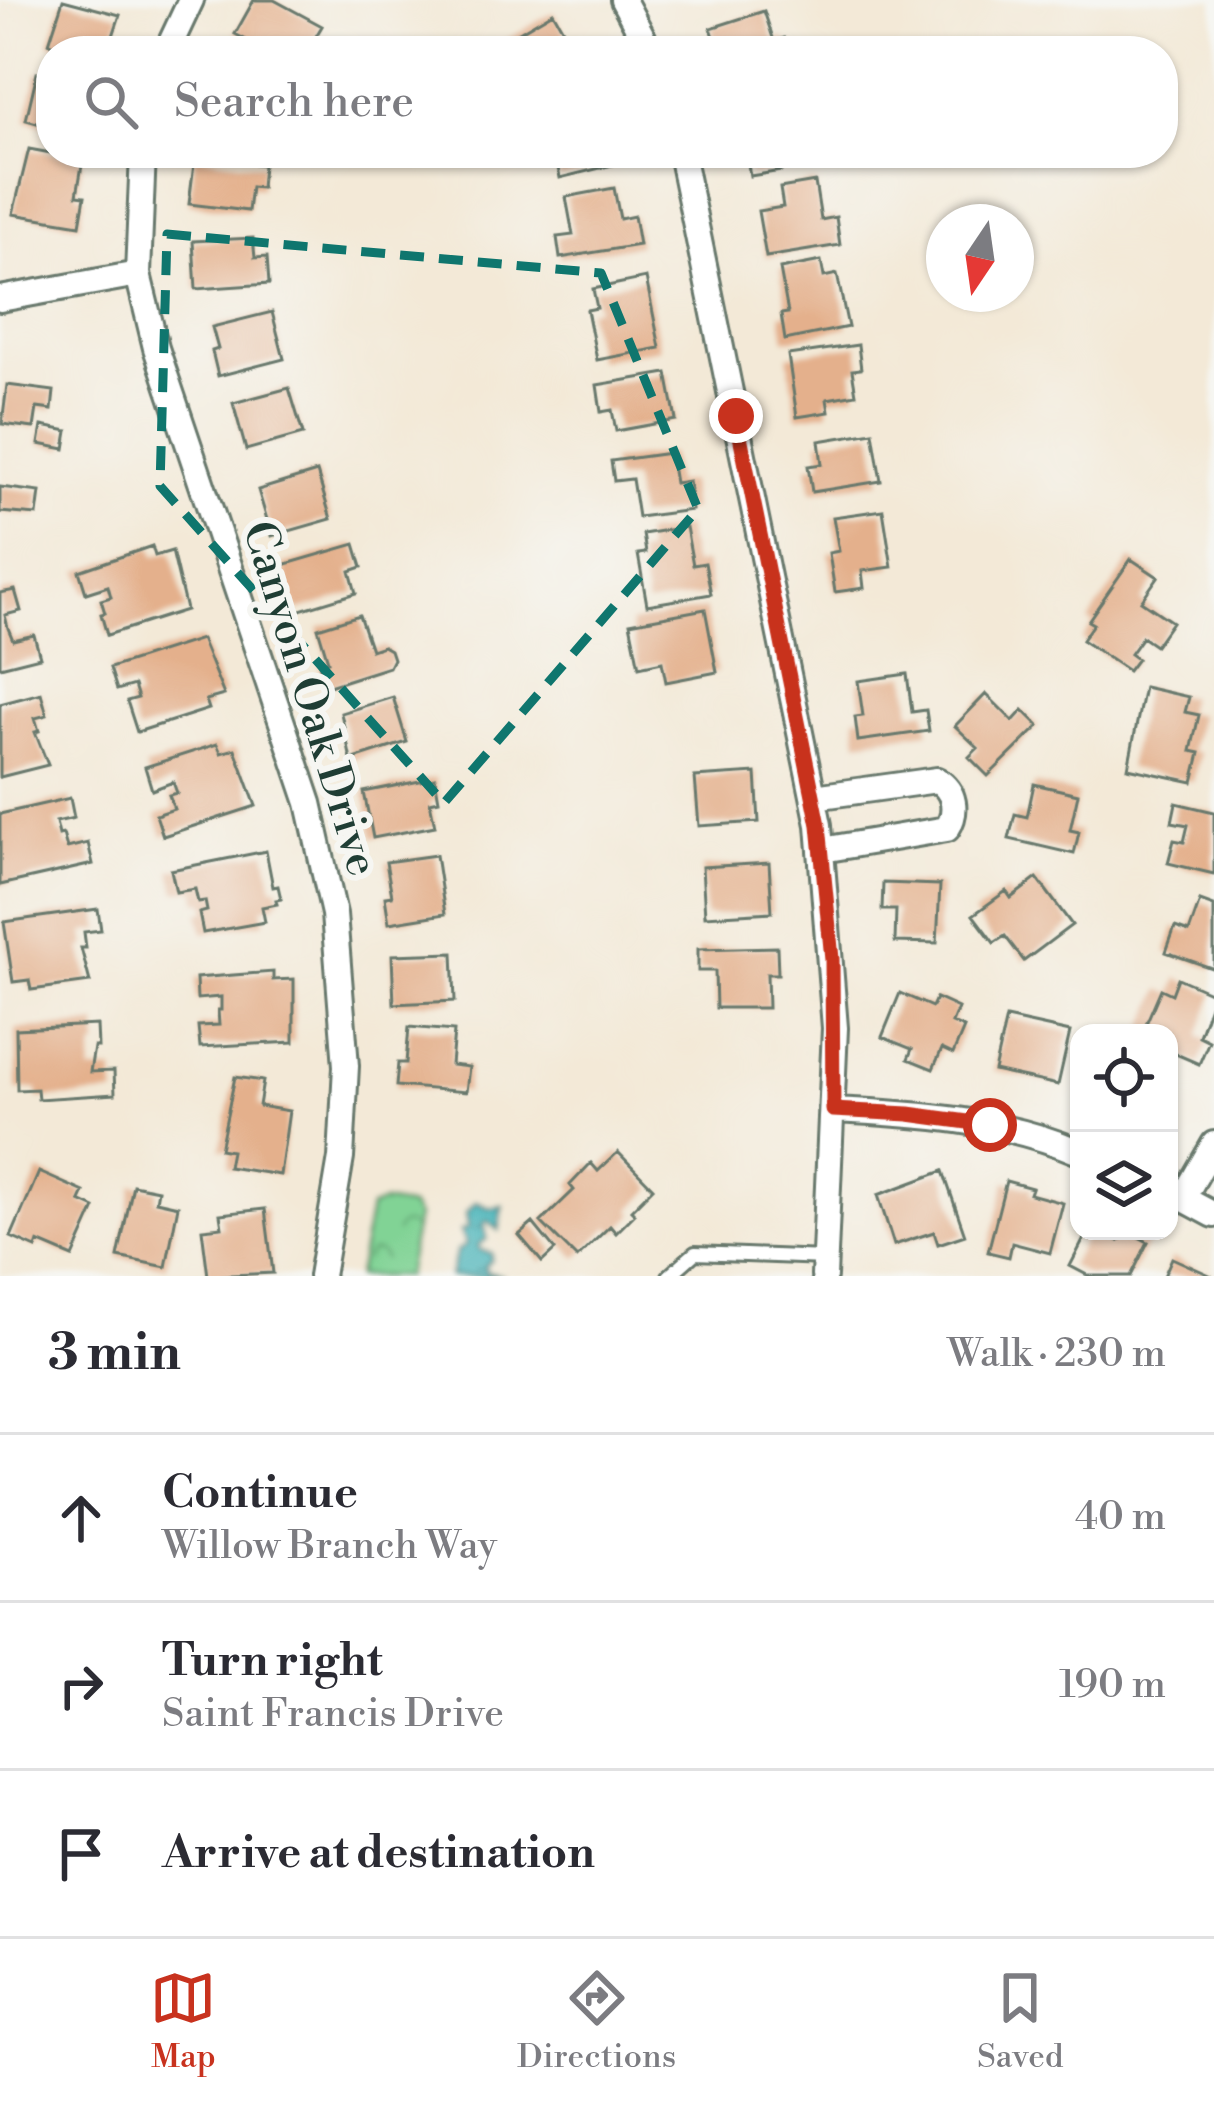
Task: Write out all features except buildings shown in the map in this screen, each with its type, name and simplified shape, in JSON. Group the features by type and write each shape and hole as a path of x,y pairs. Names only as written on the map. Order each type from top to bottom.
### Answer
{"street":[{"path":"174,36 190,0"},
{"path":"623,0 642,36"},
{"name":"Canyon Oak Drive","path":"142,168 138,274 156,348 309,803 334,914 346,1084 341,1158 321,1276"},
{"path":"684,168 822,850 832,959 833,1110 824,1267"},
{"path":"0,299 138,274"},
{"path":"814,797 937,780 952,795 955,808 947,829 822,850"},
{"path":"833,1110 990,1125 1070,1149"},
{"path":"1178,1191 1214,1144"},
{"path":"1178,1195 1214,1215"}],"lane":[{"path":"669,1276 695,1253 824,1267"}],"highlighted area":[{"path":"167,234 601,273 698,509 444,803 160,486"}],"green space":[{"path":"383,1202 411,1207 417,1217 406,1276 357,1276 370,1208"}],"water":[{"path":"476,1202 490,1208 503,1206 499,1230 484,1223 487,1239 478,1245 491,1253 486,1272 503,1276 450,1276 457,1251 466,1245 460,1231 468,1228 466,1213"}],"route":[{"path":"736,416 819,825 832,959 833,1110 990,1125"}]}
